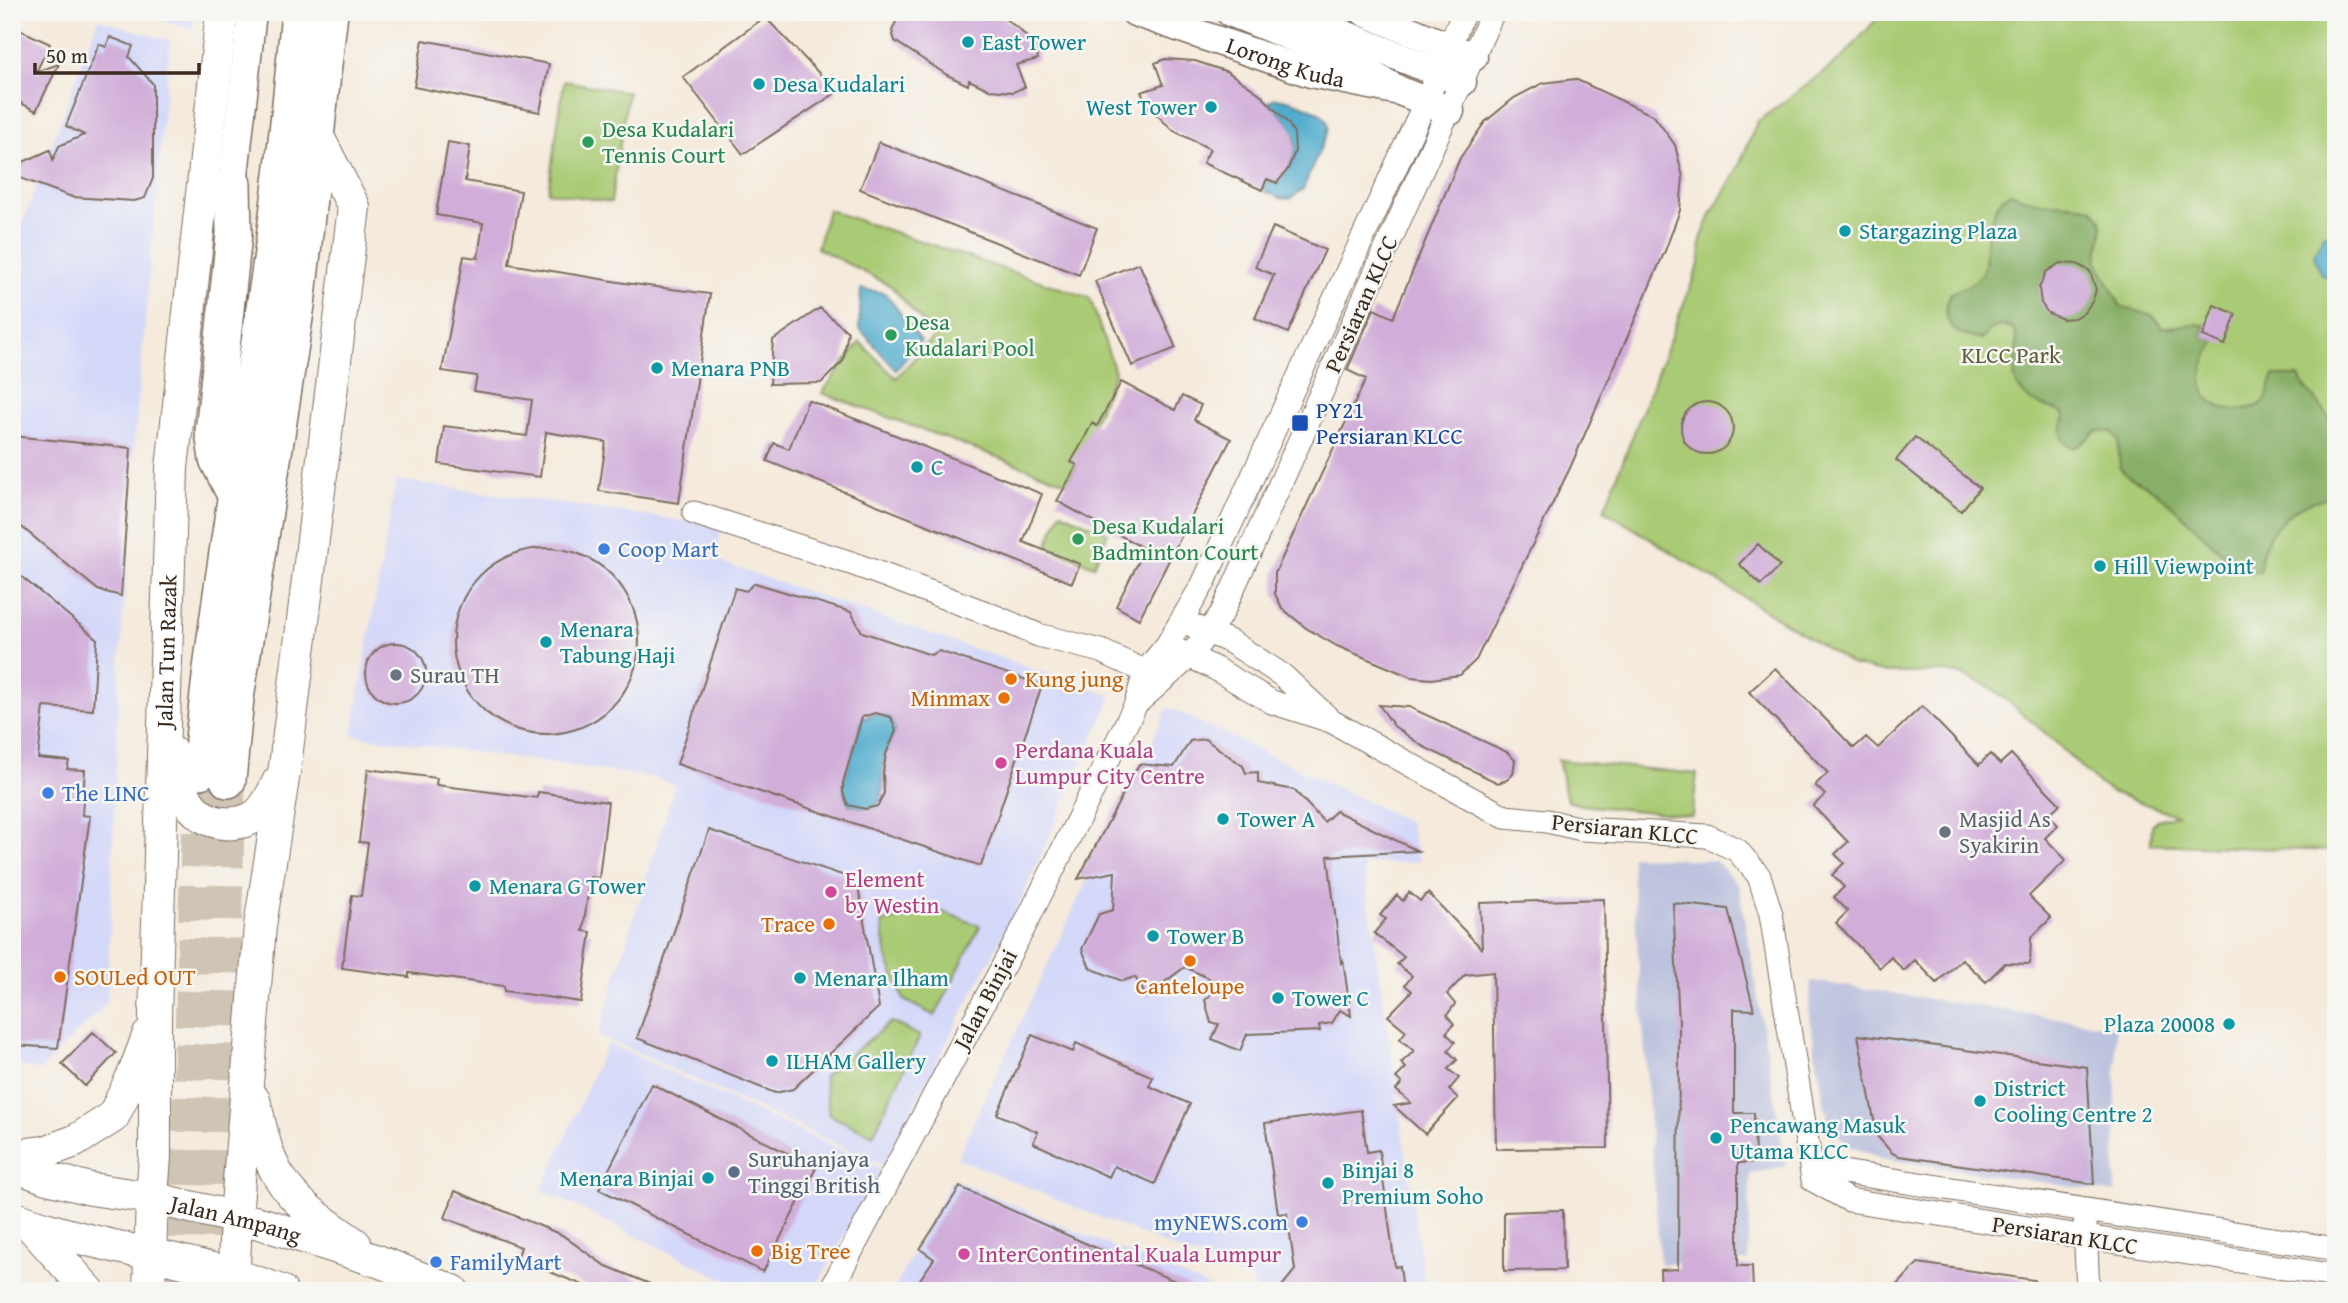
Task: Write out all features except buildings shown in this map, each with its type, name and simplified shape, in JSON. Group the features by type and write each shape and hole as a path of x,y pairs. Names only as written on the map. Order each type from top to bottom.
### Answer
{"main road":[{"name":"Jalan Tun Razak","path":"149,1291 155,1156 155,1016 166,732 172,468 222,12"},
{"name":"Jalan Tun Razak","path":"299,12 289,127 207,694 214,776 236,698 297,305 330,12"},
{"path":"233,1282 247,1064 260,926 285,766 355,207 316,133"},
{"path":"172,468 193,429 215,244 233,184"},
{"path":"233,184 234,234 213,432 218,459 236,497"},
{"path":"166,732 188,802 210,821 239,823 257,814 269,800 285,766"},
{"path":"12,1156 45,1152 75,1141 113,1117 135,1072 155,1016"},
{"path":"248,1078 270,1157 280,1179 311,1212 378,1261"},
{"name":"Jalan Ampang","path":"12,1165 47,1178 91,1189 152,1198 236,1217 378,1261 453,1291"},
{"path":"20,1220 112,1247 150,1254 233,1282 281,1291"},
{"path":"20,1220 89,1291"}],"street":[{"path":"233,184 252,12"},
{"name":"Lorong Kuda","path":"1135,12 1311,73 1400,91"},
{"name":"Lorong Kuda","path":"1230,12 1330,52 1400,91 1438,106"},
{"path":"1288,12 1456,64"},
{"path":"1365,12 1456,64"},
{"name":"Persiaran KLCC","path":"1456,64 1464,12"},
{"name":"Persiaran KLCC","path":"1136,704 1203,584 1438,106 1456,64 1493,12"},
{"name":"Persiaran KLCC","path":"1154,676 1190,656 1222,613 1425,161 1438,106"},
{"path":"694,513 851,563 1038,635 1101,651 1154,676"},
{"name":"Persiaran KLCC","path":"1183,621 1231,642 1282,675 1331,721"},
{"name":"Persiaran KLCC","path":"1167,645 1272,702 1331,721 1505,817 1548,821 1582,829 1707,836 1737,850 1759,876 1771,914 1813,1180 1849,1199 2336,1276"},
{"name":"Jalan Binjai","path":"830,1291 1028,918 1136,704"},
{"name":"Persiaran KLCC","path":"1811,1167 2336,1248"},
{"path":"2085,1210 2088,1291"}],"shaded area":[{"path":"137,12 195,12 193,30"},
{"path":"98,19 170,41 134,445 119,680 107,1003 40,1070 12,1064 12,252"},
{"path":"396,480 721,526 717,561 1112,696 1017,908 883,1165 598,1035 675,785 657,778 352,735"},
{"path":"1168,707 1409,822 1419,862 1363,864 1426,1291 1256,1291 1253,1281 957,1158"},
{"path":"1631,856 1716,861 1739,886 1786,1166 1750,1174 1748,1261 1660,1264"},
{"path":"1811,981 2116,1027 2115,1193 1885,1159 1849,1146 1829,1126 1809,1009"},
{"path":"607,1043 882,1169 814,1291 749,1291 542,1190"},
{"path":"952,1179 1211,1288 1212,1291 893,1291"}],"green space":[{"name":"KLCC Park","path":"1883,12 2336,12 2336,851 2151,844 2152,825 2157,820 2177,815 2111,792 1992,688 1948,672 1886,673 1853,665 1604,510 1700,262 1701,239 1713,210 1737,171 1757,122 1841,59"},
{"name":"Desa Kudalari Tennis Court","path":"564,81 628,92 611,202 548,192"},
{"path":"2010,193 2036,202 2092,208 2103,227 2097,261 2121,307 2152,315 2162,327 2195,324 2206,326 2203,336 2216,341 2204,366 2202,378 2208,398 2216,405 2227,409 2257,407 2266,399 2274,376 2299,376 2336,426 2336,497 2307,504 2283,520 2266,543 2260,572 2240,570 2154,490 2126,475 2120,468 2118,440 2112,432 2096,431 2073,448 2064,442 2061,431 2065,416 2057,410 2030,400 2016,382 2014,373 2017,348 2013,328 1996,328 1982,339 1963,335 1951,326 1946,313 1950,294 1973,283 1982,273 1992,216 1999,202"},
{"path":"828,210 1090,298 1115,372 1068,483 822,393 860,342 896,378 935,336 891,286 817,248"},
{"name":"Desa Kudalari Badminton Court","path":"1061,512 1108,533 1094,566 1047,546"},
{"path":"1558,760 1697,774 1692,816 1581,805 1567,801"},
{"path":"944,912 980,926 935,1016 904,1000 887,958 882,922"},
{"path":"891,1022 920,1036 873,1135 829,1115 824,1076"}],"water":[{"path":"1275,98 1315,111 1324,117 1328,125 1303,189 1290,199 1280,198 1262,190 1267,179 1277,183 1294,156 1294,133 1268,102"},
{"path":"2336,231 2336,277 2330,279 2321,274 2314,255 2324,235"},
{"name":"Desa Kudalari Pool","path":"861,289 885,293 921,341 896,370 859,328"},
{"path":"875,713 890,717 896,731 885,761 880,801 878,806 865,809 848,805 843,783 861,720"}],"tunnel":[{"path":"216,1291 228,780"},
{"path":"184,1291 200,783"}],"place":[{"name":"East Tower","path":"968,42"},
{"name":"Desa Kudalari","path":"759,84"},
{"name":"West Tower","path":"1211,107"},
{"name":"Desa Kudalari Tennis Court","path":"588,142"},
{"name":"Stargazing Plaza","path":"1845,231"},
{"name":"Desa Kudalari Pool","path":"891,335"},
{"name":"Menara PNB","path":"657,368"},
{"name":"PY21 Persiaran KLCC","path":"1300,423"},
{"name":"C","path":"917,467"},
{"name":"Desa Kudalari Badminton Court","path":"1078,539"},
{"name":"Coop Mart","path":"604,549"},
{"name":"Hill Viewpoint","path":"2100,566"},
{"name":"Menara Tabung Haji","path":"546,642"},
{"name":"Surau TH","path":"396,675"},
{"name":"Kung jung","path":"1011,679"},
{"name":"Minmax","path":"1004,698"},
{"name":"Perdana Kuala Lumpur City Centre","path":"1001,763"},
{"name":"The LINC","path":"48,793"},
{"name":"Tower A","path":"1223,819"},
{"name":"Masjid As Syakirin","path":"1945,832"},
{"name":"Menara G Tower","path":"475,886"},
{"name":"Element by Westin","path":"831,892"},
{"name":"Trace","path":"829,924"},
{"name":"Tower B","path":"1153,936"},
{"name":"Canteloupe","path":"1190,961"},
{"name":"SOULed OUT","path":"60,977"},
{"name":"Menara Ilham","path":"800,978"},
{"name":"Tower C","path":"1278,998"},
{"name":"Plaza 20008","path":"2229,1024"},
{"name":"ILHAM Gallery","path":"772,1061"},
{"name":"District Cooling Centre 2","path":"1980,1101"},
{"name":"Pencawang Masuk Utama KLCC","path":"1716,1138"},
{"name":"Suruhanjaya Tinggi British","path":"734,1172"},
{"name":"Menara Binjai","path":"708,1178"},
{"name":"Binjai 8 Premium Soho","path":"1328,1183"},
{"name":"myNEWS.com","path":"1302,1222"},
{"name":"Big Tree","path":"757,1251"},
{"name":"InterContinental Kuala Lumpur","path":"964,1254"},
{"name":"FamilyMart","path":"436,1262"}]}
